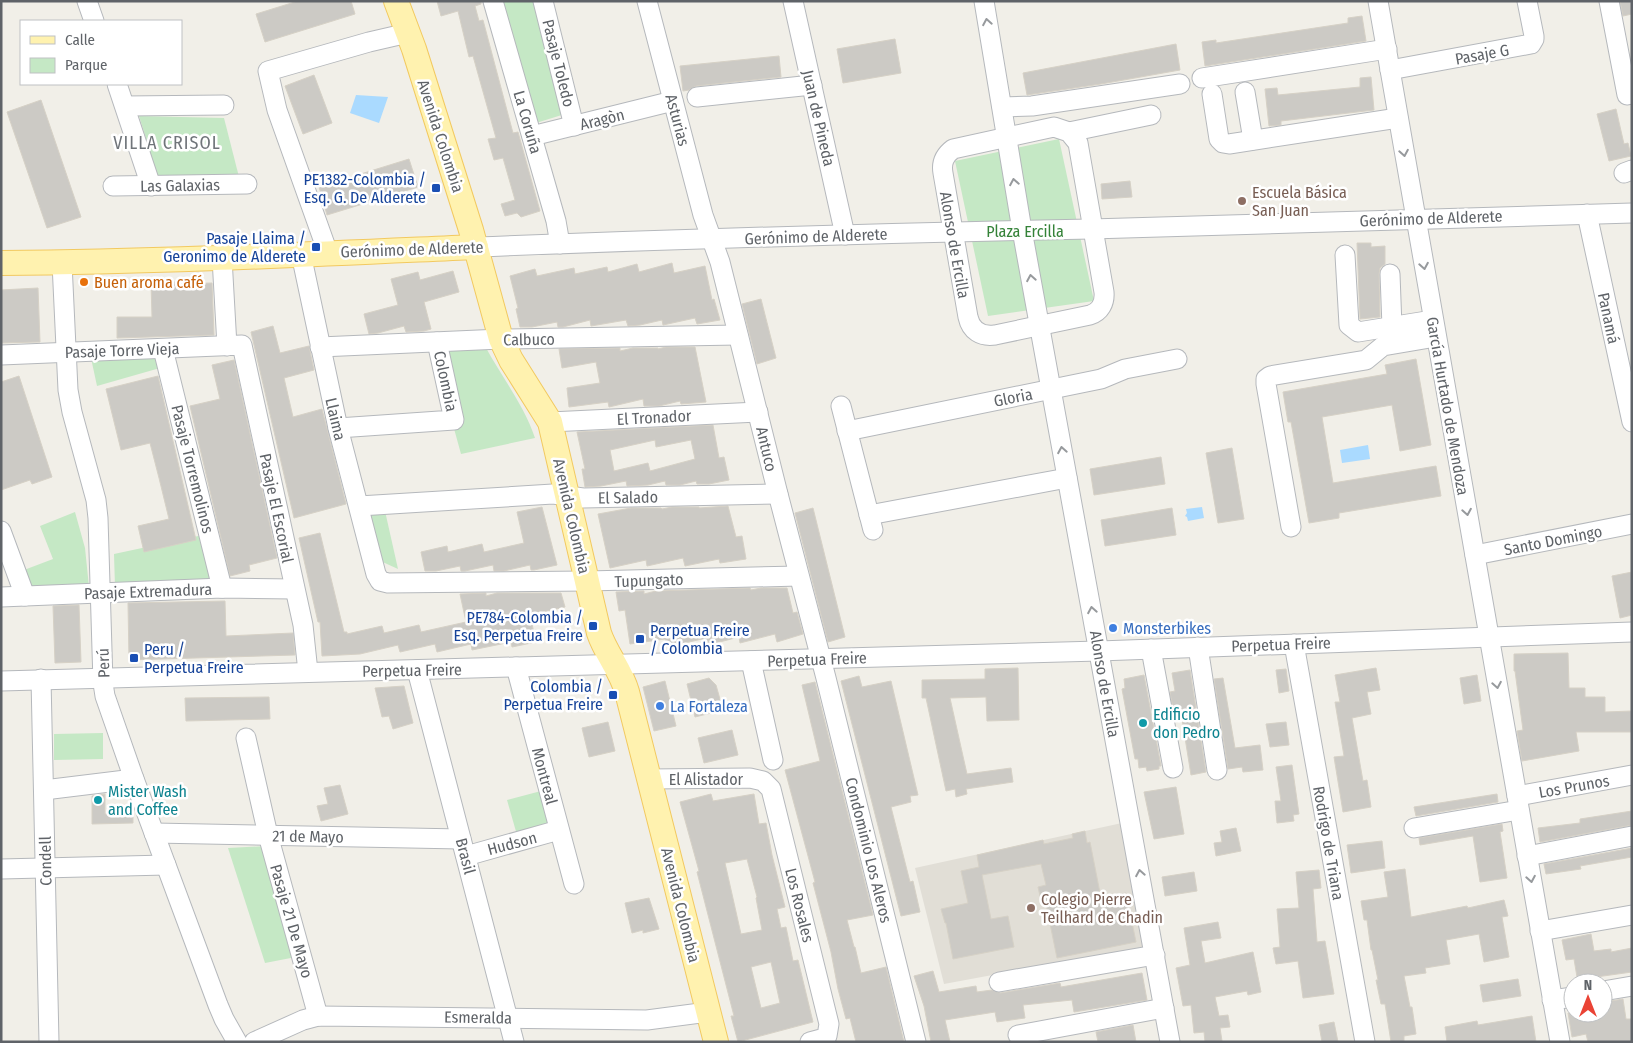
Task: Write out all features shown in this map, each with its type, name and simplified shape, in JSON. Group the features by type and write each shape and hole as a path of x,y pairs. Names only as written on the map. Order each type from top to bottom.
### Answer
{"main road":[{"name":"Avenida Colombia","path":"396,1 408,33 476,247 501,339 511,360 550,422 602,641 625,683 716,1042"},
{"name":"Gerónimo de Alderete","path":"1,263 222,258 476,247"}],"street":[{"path":"87,1 94,20"},
{"name":"La Coruña","path":"493,1 556,221 560,244"},
{"name":"Pasaje Toledo","path":"543,1 574,126"},
{"name":"Asturias","path":"647,1 711,239"},
{"name":"Juan de Pineda","path":"793,1 845,235"},
{"name":"Alonso de Ercilla","path":"984,1 1022,230 1170,1042"},
{"name":"García Hurtado de Mendoza","path":"1378,1 1560,1042"},
{"name":"Pasaje G","path":"1390,70 1531,44 1534,36 1527,1"},
{"path":"1609,1 1630,95"},
{"path":"328,253 276,110 268,71 369,42 408,33"},
{"path":"1386,49 1207,86 1218,139 1229,144 1398,118"},
{"path":"1002,107 1032,106 1180,84"},
{"path":"117,85 151,186"},
{"path":"697,97 812,85"},
{"path":"1245,92 1254,140"},
{"name":"Aragòn","path":"532,136 673,101"},
{"path":"125,106 224,106"},
{"path":"1069,132 1151,115"},
{"name":"Alonso de Ercilla","path":"1054,127 1069,132 1078,143 1104,298 1101,307 1094,314 1090,315 989,336 982,335 972,328 968,317 942,167 945,157 953,149 1054,127"},
{"name":"Las Galaxias","path":"113,186 247,184"},
{"name":"Gerónimo de Alderete","path":"476,247 954,231 1093,229 1632,213"},
{"name":"Panamá","path":"1587,214 1632,422"},
{"name":"Antuco","path":"711,239 720,262 821,659"},
{"name":"Llaima","path":"301,254 338,428 376,574 380,581"},
{"path":"1345,255 1349,325 1358,332 1392,327 1435,329"},
{"name":"Pasaje El Escorial","path":"222,258 235,345 303,626 308,672"},
{"name":"Perú","path":"62,263 68,390 97,509 104,691 134,779 218,1005 237,1042"},
{"path":"1390,274 1392,327"},
{"path":"1291,527 1266,379 1270,376 1363,360 1372,356 1383,346 1435,329"},
{"name":"Calbuco","path":"320,348 501,339 738,335"},
{"name":"Colombia","path":"338,428 454,420 437,342"},
{"name":"Pasaje Torre Vieja","path":"1,355 235,345"},
{"name":"Pasaje Torremolinos","path":"163,349 222,588"},
{"name":"Gloria","path":"847,431 1101,379 1125,369 1177,359"},
{"path":"840,406 871,523 1068,478"},
{"name":"El Tronador","path":"550,422 758,412"},
{"name":"El Salado","path":"359,506 553,494 583,498 778,494"},
{"name":"Santo Domingo","path":"1474,555 1632,524"},
{"path":"1,531 25,596"},
{"name":"Tupungato","path":"380,581 388,583 587,581 799,576"},
{"name":"Pasaje Extremadura","path":"1,597 222,588 294,589"},
{"name":"Perpetua Freire","path":"1,680 1099,651 1632,632"},
{"name":"Rodrigo de Triana","path":"1294,644 1364,1042"},
{"path":"1198,647 1217,770"},
{"path":"1151,649 1173,768"},
{"name":"Condominio Los Aleros","path":"821,659 916,1042"},
{"path":"751,661 773,760"},
{"name":"Montreal","path":"516,667 574,884"},
{"name":"Brasil","path":"417,670 514,1042"},
{"name":"Condell","path":"41,680 49,1042"},
{"name":"Pasaje 21 De Mayo","path":"246,738 268,835 318,1016"},
{"name":"Los Prunos","path":"1518,803 1632,775"},
{"name":"El Alistador","path":"649,779 750,778 763,781"},
{"path":"44,790 134,779"},
{"name":"Los Rosales","path":"763,781 769,786 772,793 828,1020 829,1031 825,1038 810,1042"},
{"path":"1414,828 1518,803"},
{"name":"Hudson","path":"463,847 559,830"},
{"name":"21 de Mayo","path":"154,833 268,835 463,847"},
{"path":"1527,856 1632,836"},
{"path":"1,869 166,865"},
{"path":"1540,931 1632,915"},
{"path":"999,982 1155,956"},
{"path":"1613,989 1632,986"},
{"path":"1552,1000 1563,998"},
{"path":"1018,1035 1164,1008"},
{"name":"Esmeralda","path":"254,1042 303,1020 318,1016 647,1020 708,1012"}],"shaded area":[{"name":"Colegio Pierre Teilhard de Chadin","path":"1122,823 1144,947 944,984 915,868"}],"green space":[{"path":"499,1 536,1 565,114 536,123"},
{"path":"139,116 224,118 239,177 159,180"},
{"name":"Plaza Ercilla","path":"1059,139 1094,301 988,316 955,161"},
{"path":"485,346 519,402 535,438 461,454 453,425 443,348"},
{"path":"157,354 160,368 97,386 91,358"},
{"path":"385,511 398,569 376,559 365,515"},
{"path":"75,512 85,548 89,587 30,591 24,570 53,559 40,526"},
{"path":"203,535 212,580 115,587 114,554"},
{"path":"103,733 103,759 54,760 54,734"},
{"path":"541,791 550,825 517,835 507,800"},
{"path":"266,846 296,957 265,963 228,848"}],"water":[{"path":"356,95 388,97 379,123 350,113"},
{"path":"1368,445 1370,459 1342,463 1340,450"},
{"path":"1202,507 1204,518 1188,521 1185,516 1187,513 1186,509"}],"building":[{"path":"298,1 351,1 355,14 265,42 256,14"},
{"path":"437,1 481,1 481,4 475,6 479,21 483,20 513,133 518,132 540,211 521,217 517,213 505,216 501,204 515,200 503,158 494,160 488,139 496,138 473,56 469,57 458,11 441,16"},
{"path":"1620,1 1632,1 1632,14 1623,16"},
{"path":"1362,16 1366,41 1205,66 1202,42 1216,40 1216,43 1348,23 1348,18"},
{"path":"895,39 901,73 843,83 837,49"},
{"path":"1176,44 1180,70 1027,95 1023,73"},
{"path":"779,56 781,77 696,86 683,91 680,66"},
{"path":"314,75 332,123 303,134 285,86"},
{"path":"1371,77 1374,110 1281,121 1281,125 1269,126 1265,89 1277,88 1278,95 1360,87 1360,78"},
{"path":"41,100 81,217 47,228 7,112"},
{"path":"1616,109 1624,144 1628,143 1631,156 1609,161 1597,114"},
{"path":"409,159 418,187 327,215 319,187"},
{"path":"1130,181 1132,197 1102,199 1101,184"},
{"path":"1357,243 1371,243 1371,247 1385,246 1385,264 1380,268 1379,274 1380,317 1360,319"},
{"path":"672,263 674,273 705,266 712,300 714,299 720,320 697,324 695,318 663,325 662,320 628,326 626,320 591,326 590,320 563,327 558,327 557,322 532,327 520,327 516,309 518,308 510,276 535,269 537,276 574,268 575,274 607,267 608,272 637,264 639,272"},
{"path":"453,271 459,292 424,302 431,329 406,332 404,326 369,334 364,314 398,305 391,279 418,272 420,280"},
{"path":"178,282 178,284 212,283 214,335 117,338 117,317 152,317 151,283"},
{"path":"38,288 40,342 1,343 1,290"},
{"path":"761,299 776,358 757,364 742,304"},
{"path":"273,326 280,353 309,346 314,370 284,378 293,417 322,409 346,504 294,518 251,332"},
{"path":"666,347 695,347 706,402 681,404 680,401 659,406 644,406 643,399 609,407 608,402 569,407 567,388 600,383 596,362 562,368 559,349 620,348 620,351 633,348 658,349"},
{"path":"1416,359 1431,445 1400,451 1392,405 1322,417 1333,483 1436,466 1441,496 1339,513 1339,518 1309,523 1291,422 1288,422 1283,392 1387,374 1385,365"},
{"path":"234,360 277,558 249,565 250,571 230,576 190,406 220,399 212,365"},
{"path":"19,376 52,477 32,484 30,480 1,490 1,382"},
{"path":"158,376 196,540 144,552 138,526 169,519 150,443 121,450 106,389"},
{"path":"713,425 719,458 724,457 729,480 709,484 697,484 696,481 680,485 666,485 665,481 648,485 627,486 626,481 585,487 582,469 585,469 577,432","holes":["655,440 656,447 691,440 695,459 650,471 648,463 614,471 610,450"]},
{"path":"1232,448 1244,519 1218,523 1206,453"},
{"path":"1161,457 1165,484 1094,495 1090,469"},
{"path":"728,506 736,537 742,536 746,559 720,563 719,559 685,566 683,558 647,566 646,560 610,568 598,514 631,508 662,509 672,507"},
{"path":"542,507 557,565 534,570 531,570 530,565 504,571 494,571 493,565 465,571 461,571 460,566 436,571 425,571 421,552 447,546 448,552 482,544 484,552 524,543 517,512"},
{"path":"813,508 845,637 828,642 795,513"},
{"path":"1172,508 1176,535 1105,546 1101,520"},
{"path":"320,533 344,632 347,632 347,634 382,626 384,633 419,625 421,632 466,622 460,594 486,593 486,596 497,593 561,593 565,607 530,615 536,642 512,647 511,642 472,650 471,644 437,652 435,644 400,652 398,645 360,654 322,656 320,622 318,622 299,538"},
{"path":"1632,572 1632,615 1620,618 1612,576"},
{"path":"750,588 751,590 787,588 793,613 797,612 803,634 777,642 775,634 740,643 739,637 704,646 702,639 667,647 665,639 630,644 625,610 619,611 616,592 644,591 644,594 656,591"},
{"path":"225,601 226,636 293,633 295,655 129,660 128,603"},
{"path":"79,605 81,662 55,663 53,606"},
{"path":"1568,653 1569,688 1585,688 1585,697 1605,697 1605,712 1632,711 1632,732 1576,732 1579,751 1522,761 1517,731 1523,730 1514,671 1514,654"},
{"path":"1018,668 1019,720 987,721 986,697 950,698 967,774 1011,768 1013,782 966,789 967,794 956,797 955,789 946,791 926,698 922,698 922,680 985,679 985,669"},
{"path":"1376,668 1380,690 1367,692 1371,714 1352,718 1363,781 1367,780 1371,807 1343,812 1334,757 1344,756 1335,702 1340,702 1335,675"},
{"path":"1286,669 1289,691 1279,693 1276,670"},
{"path":"1190,670 1206,772 1191,775 1181,713 1174,714 1170,692 1175,691 1172,673"},
{"name":"Edificio don Pedro","path":"1144,675 1161,766 1159,766 1159,769 1147,771 1146,767 1139,768 1138,759 1135,759 1122,689 1125,688 1124,679"},
{"path":"1477,675 1481,701 1464,704 1460,678"},
{"path":"859,676 862,687 891,681 918,795 910,796 911,802 891,807 910,882 913,881 920,912 901,916 841,681"},
{"path":"709,678 716,685 723,710 695,717 687,684"},
{"path":"1223,678 1235,748 1260,745 1263,770 1243,772 1242,767 1228,769 1214,679"},
{"name":"La Fortaleza","path":"665,681 676,726 654,731 643,687"},
{"path":"815,682 873,915 847,920 861,973 886,967 904,1042 856,1042 850,1018 846,1019 838,989 831,952 813,883 815,882 785,770 820,761 802,685"},
{"path":"404,686 413,723 393,729 389,716 382,717 375,688"},
{"path":"269,697 270,719 186,721 185,698"},
{"path":"608,722 615,751 589,757 582,728"},
{"path":"1286,722 1289,745 1270,747 1266,724"},
{"path":"732,730 738,755 704,763 698,738"},
{"path":"1292,765 1299,814 1293,815 1294,821 1277,823 1275,801 1281,801 1276,767"},
{"path":"340,785 348,814 321,821 317,806 328,804 324,788"},
{"path":"1176,787 1184,834 1154,839 1144,792"},
{"name":"Mister Wash and Coffee","path":"105,794 105,814 133,813 133,823 92,824 92,796"},
{"path":"711,794 713,801 754,794 759,824 766,823 785,907 777,909 781,928 786,927 793,961 798,960 813,1022 738,1042 731,1016 734,1016 697,872 699,871 680,802","holes":["747,859 757,897 762,930 741,934 725,863","771,962 780,1003 761,1008 751,967"]},
{"path":"1497,794 1498,802 1416,816 1414,807"},
{"path":"1632,811 1632,825 1540,842 1538,828 1580,823 1580,819"},
{"path":"1502,824 1503,831 1500,832 1507,878 1480,882 1473,836 1420,845 1419,838"},
{"path":"1236,828 1241,851 1216,856 1214,843 1222,842 1220,831"},
{"path":"1085,831 1087,843 1090,842 1101,898 1126,893 1136,942 1057,958 1046,904 1042,905 1038,887 1046,885 1041,864 982,875 991,919 1008,916 1014,947 953,959 946,923 941,909 968,903 961,871 979,867 977,855 1043,840 1044,844 1073,838 1072,834"},
{"path":"1382,841 1385,868 1351,873 1347,845"},
{"path":"1632,848 1632,857 1580,866 1581,869 1546,874 1544,864"},
{"path":"1405,869 1411,917 1504,900 1508,916 1502,917 1509,957 1484,962 1479,934 1446,940 1450,964 1425,968 1426,973 1404,976 1410,1007 1412,1007 1416,1034 1404,1036 1404,1042 1391,1042 1385,1004 1381,1004 1367,920 1364,920 1361,901 1388,897 1384,872"},
{"path":"1319,870 1321,888 1313,889 1317,942 1325,941 1334,994 1303,998 1298,961 1276,964 1273,948 1280,947 1277,909 1299,908 1296,872"},
{"path":"1194,872 1197,891 1165,896 1162,877"},
{"path":"649,898 659,929 643,933 643,930 632,933 625,903"},
{"path":"1218,922 1221,938 1201,941 1205,963 1253,952 1261,992 1248,995 1247,991 1215,997 1219,1016 1228,1015 1230,1027 1220,1028 1222,1041 1205,1042 1204,1032 1194,1033 1191,1005 1183,1006 1176,968 1190,965 1184,928"},
{"path":"1591,934 1594,951 1611,949 1611,952 1632,948 1632,972 1613,975 1613,973 1576,973 1574,959 1566,960 1562,940"},
{"path":"933,971 939,992 976,986 977,992 992,990 1000,993 1060,983 1061,987 1142,973 1147,1000 1074,1012 1072,1000 1023,1005 1025,1018 997,1022 995,1012 945,1020 950,1042 931,1042 924,1006 914,976"},
{"path":"1518,979 1521,996 1483,1002 1480,985"},
{"path":"1623,999 1626,1019 1632,1019 1632,1042 1588,1042 1586,1034 1572,1037 1570,1023 1613,1023 1613,1001"},
{"path":"1532,1016 1536,1042 1447,1042 1445,1027 1477,1021 1478,1025"},
{"path":"1334,1022 1338,1042 1322,1042 1319,1025"},
{"path":"1133,1025 1136,1042 1098,1042 1096,1032"}],"place":[{"name":"PE1382-Colombia / Esq. G. De Alderete","path":"436,188"},
{"name":"Escuela Básica San Juan","path":"1242,201"},
{"name":"Pasaje Llaima / Geronimo de Alderete","path":"316,247"},
{"name":"Buen aroma café","path":"84,282"},
{"name":"PE784-Colombia / Esq. Perpetua Freire","path":"593,626"},
{"name":"Monsterbikes","path":"1113,628"},
{"name":"Perpetua Freire / Colombia","path":"640,639"},
{"name":"Peru / Perpetua Freire","path":"134,658"},
{"name":"Colombia / Perpetua Freire","path":"613,695"},
{"name":"La Fortaleza","path":"660,706"},
{"name":"Edificio don Pedro","path":"1143,723"},
{"name":"Mister Wash and Coffee","path":"98,800"},
{"name":"Colegio Pierre Teilhard de Chadin","path":"1031,908"}],"district":[{"name":"VILLA CRISOL","path":"167,143"}]}
